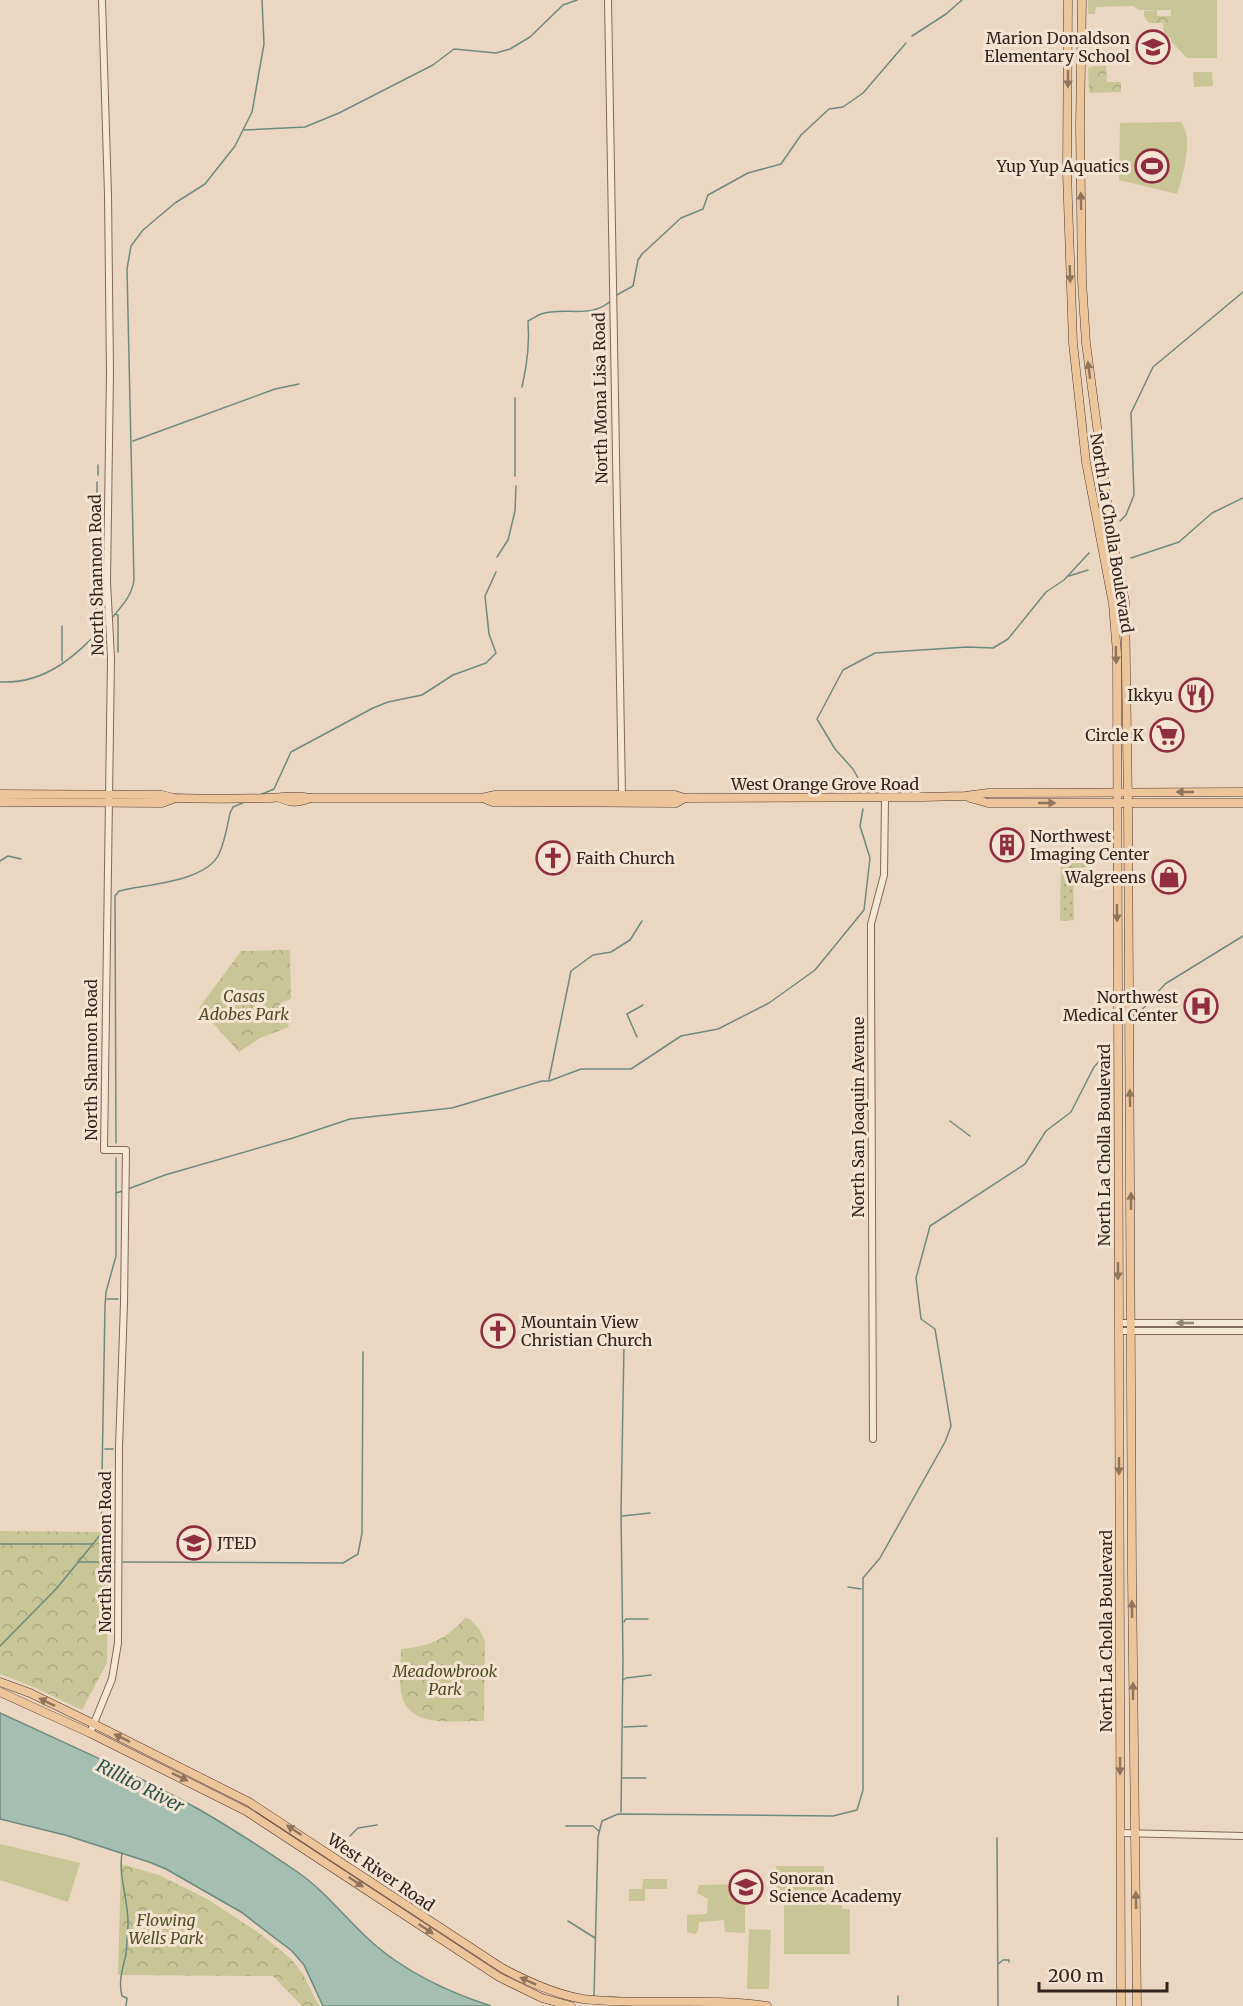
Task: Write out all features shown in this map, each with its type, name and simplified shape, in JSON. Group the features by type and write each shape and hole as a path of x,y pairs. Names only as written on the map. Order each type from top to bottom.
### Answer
{"main road":[{"name":"North La Cholla Boulevard","path":"1068,0 1067,173 1073,343 1086,462 1113,604 1117,652 1120,2006"},
{"name":"North La Cholla Boulevard","path":"1082,0 1080,126 1086,343 1111,532 1125,602 1130,975 1137,2006"},
{"name":"West Orange Grove Road","path":"0,794 162,803 174,798 280,798 289,802 300,802 310,798 481,798 495,795 885,798 965,796 988,793 1243,792"},
{"name":"West Orange Grove Road","path":"965,796 988,803 1243,803"},
{"name":"West Orange Grove Road","path":"481,798 493,802 563,803 676,802 685,798"},
{"name":"West Orange Grove Road","path":"0,802 109,799"},
{"name":"West River Road","path":"0,1682 94,1724 249,1802 502,1968 544,1988 604,2002 767,2006"},
{"name":"West River Road","path":"0,1692 90,1733 246,1811 499,1977 542,1998 571,2006"},
{"path":"378,1897 383,1889"}],"street":[{"name":"North Shannon Road","path":"90,1733 112,1679 118,1643 119,1448 126,1150 104,1150 111,658 108,627 110,372 108,195 102,0"},
{"name":"North Mona Lisa Road","path":"608,0 622,795"},
{"name":"North San Joaquin Avenue","path":"873,1439 871,924 885,875 885,798"},
{"path":"1119,1327 1243,1323"},
{"path":"1132,1327 1243,1331"},
{"path":"1121,1833 1243,1836"}],"green space":[{"path":"1088,0 1217,0 1217,58 1187,58 1171,41 1171,10 1139,10 1133,6 1096,7 1095,14 1088,14"},
{"path":"1157,10 1157,16 1171,16 1171,38 1164,38 1163,23 1149,23 1144,16 1144,11"},
{"path":"1106,66 1107,82 1121,82 1121,92 1089,93 1088,68"},
{"path":"1193,72 1212,72 1213,86 1194,87"},
{"name":"Yup Yup Aquatics","path":"1181,122 1187,137 1187,147 1177,194 1119,180 1120,123"},
{"path":"1061,853 1088,853 1087,867 1073,868 1074,920 1060,921"},
{"name":"Casas Adobes Park","path":"290,950 291,999 280,1003 289,1027 260,1038 239,1052 199,1008 241,951"},
{"path":"0,1531 109,1532 107,1663 82,1710 0,1674"},
{"name":"Meadowbrook Park","path":"465,1618 470,1619 480,1630 485,1641 484,1721 449,1722 425,1719 407,1707 402,1696 401,1649 436,1641 451,1632"},
{"path":"0,1844 80,1863 68,1902 0,1880"},
{"name":"Flowing Wells Park","path":"121,1864 159,1875 209,1900 259,1933 291,1959 303,1974 319,2006 302,2006 273,1976 118,1975"},
{"path":"776,1866 824,1866 824,1894 776,1894"},
{"path":"643,1879 667,1879 667,1889 645,1889 645,1901 629,1901 629,1889 642,1889"},
{"path":"745,1884 745,1933 725,1932 724,1920 699,1922 698,1931 695,1934 687,1932 687,1915 707,1914 708,1899 697,1893 699,1885"},
{"path":"784,1900 842,1900 842,1909 850,1909 850,1954 784,1954"},
{"path":"749,1929 771,1930 769,1989 747,1989"}],"water":[{"name":"Rillito River","path":"0,1713 126,1772 212,1817 307,1879 365,1936 401,1965 445,1988 491,2006 323,2006 304,1965 292,1951 241,1912 166,1869 149,1862 65,1835 0,1819"}],"waterway":[{"path":"111,619 128,596 134,580 127,269 131,246 143,230 175,203 205,184 235,146 252,112 264,44 262,0"},
{"path":"244,130 305,127 339,113 433,65 454,49 496,53 510,49 530,37 563,5 577,0"},
{"path":"912,36 946,14 962,0"},
{"path":"615,296 633,286 638,260 642,254 681,218 703,209 708,195 748,173 781,164 801,135 829,109 843,107 863,93 906,43"},
{"path":"1120,521 1126,515 1134,495 1131,413 1153,367 1243,292"},
{"path":"522,387 528,354 528,321 550,312 595,310 612,300"},
{"path":"133,441 275,389 299,384"},
{"path":"515,398 515,476"},
{"path":"98,465 98,475"},
{"path":"97,482 97,524"},
{"path":"497,557 508,540 515,511 516,486"},
{"path":"1131,558 1179,542 1212,513 1243,498"},
{"path":"97,536 98,574"},
{"path":"864,789 853,769 835,749 817,719 843,670 875,653 967,647 993,648 1008,639 1046,592 1064,580 1089,553"},
{"path":"1069,576 1088,570"},
{"path":"260,795 274,789 291,752 373,708 388,702 422,695 453,675 486,663 496,653 489,634 485,596 496,572"},
{"path":"94,634 98,591"},
{"path":"115,614 118,615 118,652"},
{"path":"0,682 32,678 59,666 83,647 106,624"},
{"path":"62,626 62,661"},
{"path":"116,1143 115,896 119,891 174,880 202,871 219,854 233,807 245,802"},
{"path":"128,1189 165,1175 350,1119 452,1108 542,1081 549,1081 581,1069 631,1069 681,1036 718,1029 769,1003 815,970 864,910 870,858 860,826 863,809"},
{"path":"0,861 8,856 21,859"},
{"path":"549,1079 571,971 593,955 611,952 630,940 642,921"},
{"path":"1140,1012 1165,984 1243,936"},
{"path":"637,1037 627,1014 643,1005"},
{"path":"594,1996 598,1837 602,1821 618,1814 833,1816 857,1810 863,1790 863,1578 880,1558 945,1442 951,1426 935,1329 921,1319 916,1278 930,1226 1025,1164 1046,1131 1071,1112 1094,1067 1105,1055"},
{"path":"950,1121 970,1136"},
{"path":"0,1646 57,1588 101,1534 105,1306 106,1292 116,1256 116,1158"},
{"path":"116,1193 123,1191"},
{"path":"107,1299 118,1299"},
{"path":"621,1812 623,1659 621,1512 624,1345"},
{"path":"122,1562 343,1563 358,1554 362,1533 363,1352"},
{"path":"105,1449 113,1449"},
{"path":"622,1516 650,1513"},
{"path":"0,1544 92,1544"},
{"path":"78,1562 117,1562"},
{"path":"848,1587 861,1589"},
{"path":"624,1622 626,1619 648,1619"},
{"path":"623,1680 651,1675"},
{"path":"624,1727 647,1726"},
{"path":"623,1778 646,1778"},
{"path":"350,1836 358,1828 377,1825"},
{"path":"566,1826 593,1826 599,1831"},
{"path":"997,1838 998,2006"},
{"path":"122,1853 121,1871 128,1926 121,1985 122,1996 127,1998 126,2006"},
{"path":"568,1921 595,1938"},
{"path":"998,1964 1003,1960 1009,1960 1009,1962"},
{"path":"898,1996 898,2006"}],"place":[{"name":"Marion Donaldson Elementary School","path":"1153,47"},
{"name":"Yup Yup Aquatics","path":"1152,166"},
{"name":"Ikkyu","path":"1196,695"},
{"name":"Circle K","path":"1167,735"},
{"name":"Northwest Imaging Center","path":"1007,845"},
{"name":"Faith Church","path":"553,858"},
{"name":"Walgreens","path":"1169,877"},
{"name":"Northwest Medical Center","path":"1201,1006"},
{"name":"Mountain View Christian Church","path":"498,1331"},
{"name":"JTED","path":"194,1543"},
{"name":"Sonoran Science Academy","path":"746,1887"}]}
